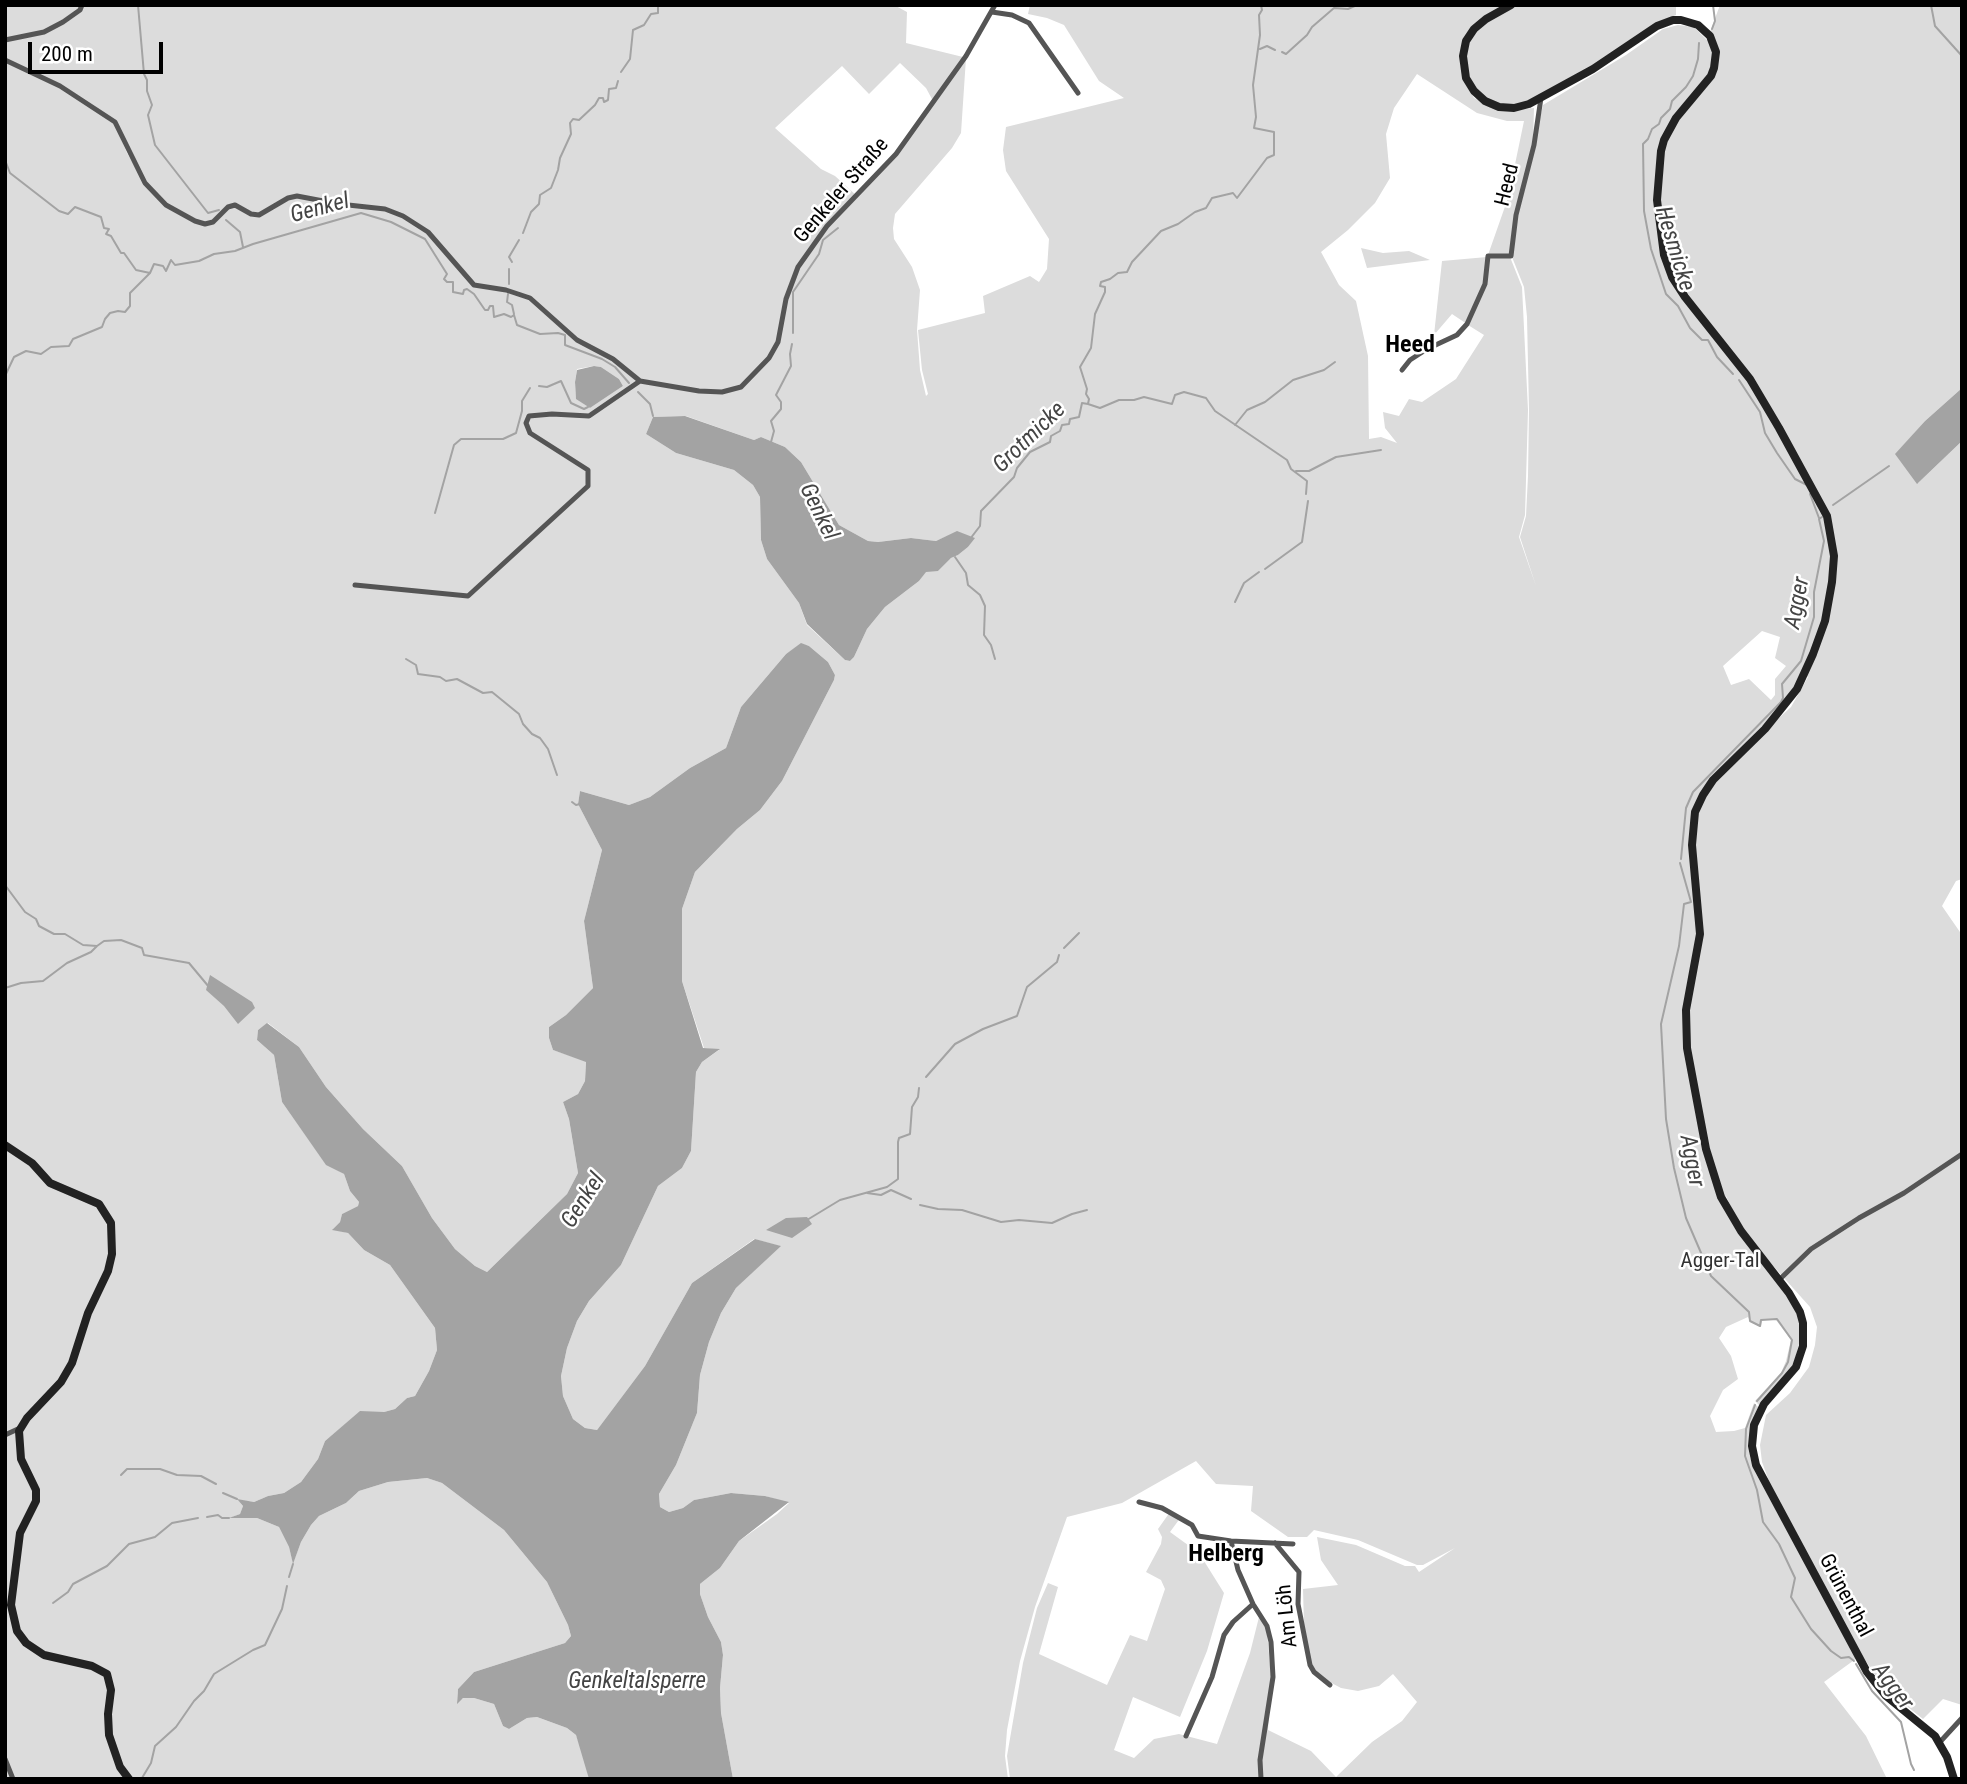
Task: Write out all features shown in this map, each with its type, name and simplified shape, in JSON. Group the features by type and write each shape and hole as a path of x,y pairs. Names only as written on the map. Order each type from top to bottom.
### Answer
{"main road":[{"path":"1511,5 1486,19 1470,35 1463,56 1466,78 1479,96 1499,107 1522,107 1541,99 1611,59 1664,22 1690,21 1710,36 1716,52 1714,68 1670,129 1659,163 1657,214 1664,255 1672,277 1685,298 1731,354 1769,409 1821,502 1833,537 1834,567 1830,598 1820,637 1797,689 1776,717 1707,788 1695,812 1692,832 1700,934 1687,1003 1686,1035 1701,1128 1710,1167 1726,1207 1779,1280"},
{"path":"5,1145 32,1163 50,1183 99,1204 111,1223 113,1254 88,1313 72,1363 61,1382 21,1426 18,1436 21,1459 36,1490 36,1501 20,1533 11,1605 17,1631 26,1643 44,1655 92,1665 107,1674 111,1690 109,1735 120,1767 129,1779"},
{"name":"Grünenthal","path":"1779,1280 1800,1312 1803,1346 1790,1377 1762,1407 1754,1425 1752,1446 1760,1475 1867,1672 1886,1696 1940,1742 1954,1779"}],"street":[{"path":"5,40 44,32 80,10 82,5"},
{"name":"Genkeler Straße","path":"640,381 722,392 741,387 769,358 779,342 786,299 798,267 827,226 896,154 962,61 995,5"},
{"path":"992,12 1012,15 1029,23 1078,93"},
{"path":"5,60 60,86 115,122 145,183 166,205 195,221 205,224 213,222 228,207 235,205 251,214 259,215 288,198 297,196 385,209 403,216 428,232 474,285 506,290 530,298 577,341 613,359 640,381 589,416 529,416 526,423 530,433 588,470 588,486 468,596 355,585"},
{"name":"Heed","path":"1402,370 1410,360 1457,335 1467,324 1485,284 1488,256 1511,256 1516,215 1534,145 1541,99"},
{"path":"1779,1280 1811,1249 1904,1193 1962,1154"},
{"path":"5,1435 21,1426"},
{"path":"1139,1502 1162,1508 1192,1525 1198,1536 1231,1541 1293,1544"},
{"path":"1231,1541 1238,1570 1253,1604 1267,1626 1273,1677 1260,1760 1261,1779"},
{"name":"Am Löh","path":"1275,1543 1299,1572 1298,1604 1310,1665 1314,1672 1330,1685"},
{"path":"1186,1736 1212,1677 1224,1635 1233,1622 1253,1604"},
{"path":"1940,1742 1962,1718"},
{"path":"5,1759 13,1779"}],"green space":[{"path":"5,5 81,5 79,9 44,31 5,39"},
{"name":"Agger-Tal","path":"83,5 894,5 907,12 906,43 963,57 933,101 926,88 900,63 869,94 842,66 775,128 821,169 835,176 857,196 897,154 966,58 961,133 952,148 895,214 893,228 894,239 912,267 920,290 917,330 920,370 926,396 928,394 922,370 918,330 985,313 983,296 1030,276 1039,282 1047,269 1049,239 1006,171 1003,150 1006,127 1124,98 1099,81 1064,25 1028,14 1030,5 1676,5 1676,15 1658,22 1570,80 1518,106 1497,104 1477,94 1465,64 1460,64 1474,98 1495,108 1534,108 1533,145 1515,215 1510,255 1488,255 1508,198 1524,121 1507,121 1477,113 1417,74 1394,108 1386,134 1390,178 1375,203 1321,252 1339,285 1356,301 1368,356 1369,439 1381,437 1397,443 1385,428 1383,412 1399,416 1409,399 1422,402 1456,379 1484,335 1468,325 1486,285 1489,257 1510,257 1522,287 1528,410 1525,515 1519,537 1536,586 1520,537 1526,516 1528,476 1529,410 1527,317 1524,287 1512,257 1518,214 1543,105 1626,55 1663,29 1678,25 1694,27 1707,40 1720,5 1962,5 1962,388 1925,421 1896,454 1918,483 1962,441 1962,879 1956,881 1942,906 1962,935 1962,1705 1943,1699 1923,1719 1884,1688 1863,1657 1773,1492 1762,1462 1760,1445 1766,1415 1790,1393 1809,1367 1817,1327 1810,1307 1742,1231 1726,1196 1724,1198 1740,1233 1789,1296 1797,1311 1800,1340 1794,1363 1759,1405 1755,1401 1781,1373 1791,1340 1776,1320 1762,1320 1761,1327 1748,1317 1726,1327 1719,1338 1731,1356 1738,1379 1723,1390 1710,1416 1716,1432 1734,1431 1745,1428 1754,1403 1758,1407 1751,1424 1749,1440 1750,1457 1755,1472 1857,1658 1824,1682 1866,1736 1887,1779 1010,1779 1007,1756 1023,1663 1037,1608 1048,1583 1058,1587 1039,1654 1107,1685 1130,1635 1147,1641 1165,1589 1161,1580 1146,1572 1161,1544 1162,1537 1158,1529 1170,1512 1181,1517 1170,1532 1199,1553 1224,1593 1207,1651 1180,1717 1133,1697 1114,1750 1134,1758 1154,1739 1179,1734 1217,1744 1250,1653 1259,1617 1266,1626 1271,1676 1268,1730 1311,1751 1336,1777 1372,1742 1402,1721 1417,1702 1393,1674 1379,1686 1358,1691 1341,1688 1315,1671 1304,1625 1303,1589 1338,1585 1321,1560 1317,1537 1356,1545 1405,1566 1415,1566 1419,1572 1455,1548 1423,1565 1417,1565 1358,1540 1314,1530 1307,1537 1288,1537 1251,1511 1253,1486 1216,1484 1196,1461 1122,1503 1067,1517 1035,1607 1020,1661 1007,1730 1005,1756 1008,1779 733,1779 721,1713 721,1642 708,1617 700,1594 700,1584 720,1568 739,1541 789,1503 765,1496 731,1493 694,1500 683,1508 669,1512 660,1507 659,1494 676,1465 697,1413 700,1375 721,1313 736,1288 780,1246 754,1239 692,1283 645,1366 597,1430 585,1428 573,1419 563,1396 561,1376 577,1321 589,1301 621,1265 658,1186 682,1168 691,1151 696,1072 702,1062 719,1050 704,1048 682,981 682,909 695,872 737,829 760,810 782,781 834,680 835,675 828,662 809,646 801,644 786,654 741,707 726,748 690,768 650,797 629,805 580,791 578,804 602,850 584,921 593,988 566,1015 549,1027 553,1050 586,1061 585,1081 578,1094 563,1102 569,1119 578,1173 567,1194 487,1272 475,1266 455,1249 432,1218 402,1166 363,1129 326,1087 299,1047 268,1023 258,1030 257,1040 274,1055 282,1102 326,1164 344,1174 350,1191 359,1202 358,1206 342,1214 340,1222 333,1229 348,1233 364,1250 390,1265 435,1328 437,1350 415,1396 407,1398 395,1409 360,1412 325,1441 318,1459 301,1482 284,1493 254,1502 238,1500 243,1506 240,1514 230,1518 257,1518 279,1527 293,1563 301,1542 319,1516 346,1503 359,1491 388,1482 427,1478 442,1483 504,1530 547,1582 571,1636 565,1643 474,1672 458,1689 457,1702 463,1698 474,1698 494,1704 503,1726 509,1729 527,1718 537,1717 567,1728 576,1735 589,1779 5,1779 5,61 59,87 114,123 144,183 165,205 199,222 167,204 146,183 115,122 60,86 5,60 5,41 45,32 64,23 81,10","holes":["601,367 619,379 623,386 590,408 576,398 577,369","686,416 754,440 761,437 785,447 801,462 839,525 868,541 911,538 936,541 957,532 974,538 968,547 938,571 926,571 919,581 885,607 867,629 854,657 850,661 845,660 807,625 799,603 767,559 761,540 760,497 753,485 734,470 676,453 646,434 653,417","1762,631 1780,637 1775,658 1786,666 1775,679 1775,695 1771,700 1749,679 1731,685 1723,666","1805,675 1808,677 1791,707 1718,774 1781,711"]},
{"path":"1361,248 1383,253 1409,251 1430,260 1367,268"},
{"path":"1487,257 1484,284 1467,324 1452,314 1434,335 1442,261"}],"water":[{"path":"601,367 619,379 623,386 590,408 576,399 575,382 577,370"},
{"path":"1962,388 1962,441 1917,484 1895,454 1925,421"},
{"path":"685,416 754,440 761,437 785,447 801,462 839,525 868,541 911,538 936,541 957,531 975,538 938,571 926,572 919,581 885,607 867,629 854,657 850,661 845,660 807,624 799,603 767,559 761,540 760,497 753,485 734,470 676,453 646,434 653,417"},
{"name":"Genkeltalsperre","path":"801,643 809,646 828,662 835,675 834,680 782,781 760,810 737,829 695,872 682,909 682,981 703,1048 720,1049 702,1062 696,1072 691,1151 682,1168 658,1186 621,1265 589,1301 577,1321 561,1376 563,1396 573,1419 585,1428 597,1430 645,1366 692,1283 755,1239 781,1246 736,1288 721,1313 700,1375 697,1413 676,1465 659,1494 660,1507 669,1512 683,1508 694,1500 731,1493 765,1496 789,1502 739,1541 720,1568 700,1584 700,1594 708,1617 721,1642 721,1713 733,1779 589,1779 576,1735 567,1728 537,1717 527,1718 509,1729 503,1726 494,1704 463,1698 457,1704 458,1689 474,1672 565,1643 571,1636 547,1582 504,1530 442,1483 427,1478 388,1482 359,1491 346,1503 319,1516 301,1542 293,1564 289,1547 279,1527 257,1518 229,1518 240,1514 243,1506 237,1499 254,1502 284,1493 301,1482 318,1459 325,1441 360,1411 384,1412 395,1409 407,1398 415,1396 437,1350 435,1328 390,1265 364,1250 348,1233 332,1230 340,1222 342,1214 358,1206 359,1202 350,1191 344,1174 326,1165 282,1102 274,1055 257,1040 258,1030 267,1023 299,1047 326,1087 363,1129 402,1166 432,1218 455,1249 475,1266 487,1272 567,1194 578,1173 569,1119 563,1102 578,1094 585,1081 586,1062 553,1050 549,1027 566,1015 593,988 584,921 602,850 578,804 580,791 629,805 650,797 690,768 726,748 741,707 786,654"},
{"path":"210,975 252,1002 255,1008 238,1024 224,1006 206,990"},
{"path":"807,1217 812,1224 792,1238 766,1230 786,1218"}],"waterway":[{"path":"138,5 144,74 152,105 148,115 155,145 208,213 219,210"},
{"path":"621,72 630,59 633,30 644,25 651,14 658,13 658,5"},
{"name":"Grotmicke","path":"970,539 980,526 981,511 1014,477 1017,468 1030,452 1050,442 1051,436 1060,431 1062,425 1079,417 1082,403 1088,404 1087,389 1080,367 1091,348 1095,314 1105,292 1105,287 1100,286 1101,282 1118,273 1127,272 1132,262 1161,231 1206,208 1212,198 1233,193 1237,198 1267,158 1274,155 1274,132 1254,128 1256,117 1253,85 1261,5"},
{"path":"1282,52 1286,54 1334,8 1348,9 1357,5"},
{"name":"Hesmicke","path":"1712,29 1715,21 1713,5"},
{"name":"Agger","path":"1931,5 1935,26 1962,56"},
{"name":"Hesmicke","path":"1699,43 1693,76 1672,101 1670,109 1643,144 1644,211 1651,249 1666,294 1678,306 1690,328 1702,340 1708,340 1717,357 1733,374"},
{"path":"1260,49 1267,46 1275,50"},
{"path":"523,233 531,212 539,204 540,195 551,188 571,134 570,123 573,119 579,120 599,98 603,98 604,102 608,100 609,89 616,88 618,81"},
{"name":"Genkel","path":"5,160 10,173 59,211 68,214 75,207 101,217 104,228 109,229 106,234 111,236 121,253 124,253 136,270 150,273 154,264 163,266 166,271 171,260 175,265 199,261 214,254 235,251 361,213 391,222 425,239 447,274 444,279 453,282 453,292 463,294 467,289 485,310 493,306 494,317 514,315 517,325 540,334 565,335 565,345 602,359 615,367 629,383"},
{"path":"226,220 240,232 243,247"},
{"path":"793,333 793,292 819,254 823,240 838,228"},
{"path":"512,262 509,257 519,240"},
{"path":"509,269 509,284"},
{"path":"5,376 14,357 26,351 41,354 51,347 69,346 73,339 102,327 110,313 125,312 130,306 130,293 150,273"},
{"path":"508,294 507,302 512,305 514,314"},
{"path":"771,442 774,431 771,421 781,409 781,402 776,395 791,366 792,344"},
{"path":"1235,425 1247,410 1265,402 1293,380 1324,370 1335,362"},
{"name":"Hesmicke","path":"1739,380 1760,412 1765,433 1777,453 1795,479 1807,485"},
{"path":"539,386 547,387 561,381 571,403 584,409 588,407"},
{"path":"435,513 454,445 461,439 503,439 516,433 522,401 530,388"},
{"name":"Genkel","path":"638,392 650,404 653,416"},
{"path":"1088,404 1100,408 1119,400 1144,397 1172,404 1175,395 1184,392 1206,398 1215,411 1287,460 1291,469 1307,481 1306,494"},
{"path":"1296,471 1309,471 1336,457 1381,450"},
{"name":"Agger","path":"1833,505 1889,466"},
{"name":"Hesmicke","path":"1810,494 1819,518"},
{"path":"1265,569 1302,542 1308,501"},
{"name":"Agger","path":"1681,859 1686,808 1693,792 1781,702 1782,684 1801,661 1814,617 1814,592 1824,541 1819,519 1822,517"},
{"path":"955,557 966,573 968,585 980,595 985,606 984,635 991,645 995,659"},
{"path":"1235,602 1244,583 1259,572"},
{"path":"406,659 416,665 418,674 440,677 446,681 457,679 483,693 492,692 519,714 523,724 540,738 548,749 557,775"},
{"path":"572,802 580,804"},
{"name":"Agger","path":"1680,863 1691,902 1684,904 1679,946 1661,1024 1666,1119 1686,1218 1711,1276 1749,1312 1750,1321 1760,1326 1761,1320 1777,1319 1792,1340 1788,1362 1782,1373 1757,1401"},
{"path":"5,885 25,912 36,919 39,926 54,934 65,934 83,945 97,946 104,941 121,940 142,948 144,955 189,963 209,987"},
{"path":"1064,948 1079,933"},
{"path":"5,988 43,981 97,946"},
{"path":"926,1077 955,1044 983,1029 1017,1016 1027,987 1057,962 1059,955"},
{"path":"807,1220 840,1200 887,1187 898,1179 898,1142 899,1138 910,1134 912,1107 918,1097 919,1088"},
{"path":"867,1193 881,1195 891,1190 911,1199"},
{"path":"920,1205 962,1210 1001,1222 1019,1220 1052,1223 1087,1210"},
{"name":"Agger","path":"1755,1405 1746,1429 1745,1456 1757,1490 1763,1522 1779,1544 1795,1578 1791,1597 1811,1629 1831,1651 1841,1658 1849,1657 1854,1661"},
{"path":"121,1475 127,1469 160,1469 177,1475 201,1476 216,1484"},
{"path":"223,1493 237,1499"},
{"path":"207,1517 218,1515 229,1518"},
{"path":"53,1603 68,1592 73,1584 107,1566 129,1544 155,1537 172,1523 198,1518"},
{"path":"289,1577 293,1564"},
{"path":"142,1778 151,1763 155,1746 176,1727 214,1674 265,1645 282,1609 287,1586"},
{"name":"Agger","path":"1856,1664 1872,1691 1901,1722 1914,1770"}],"district":[{"name":"Heed","path":"1410,346"},
{"name":"Helberg","path":"1226,1555"}]}
